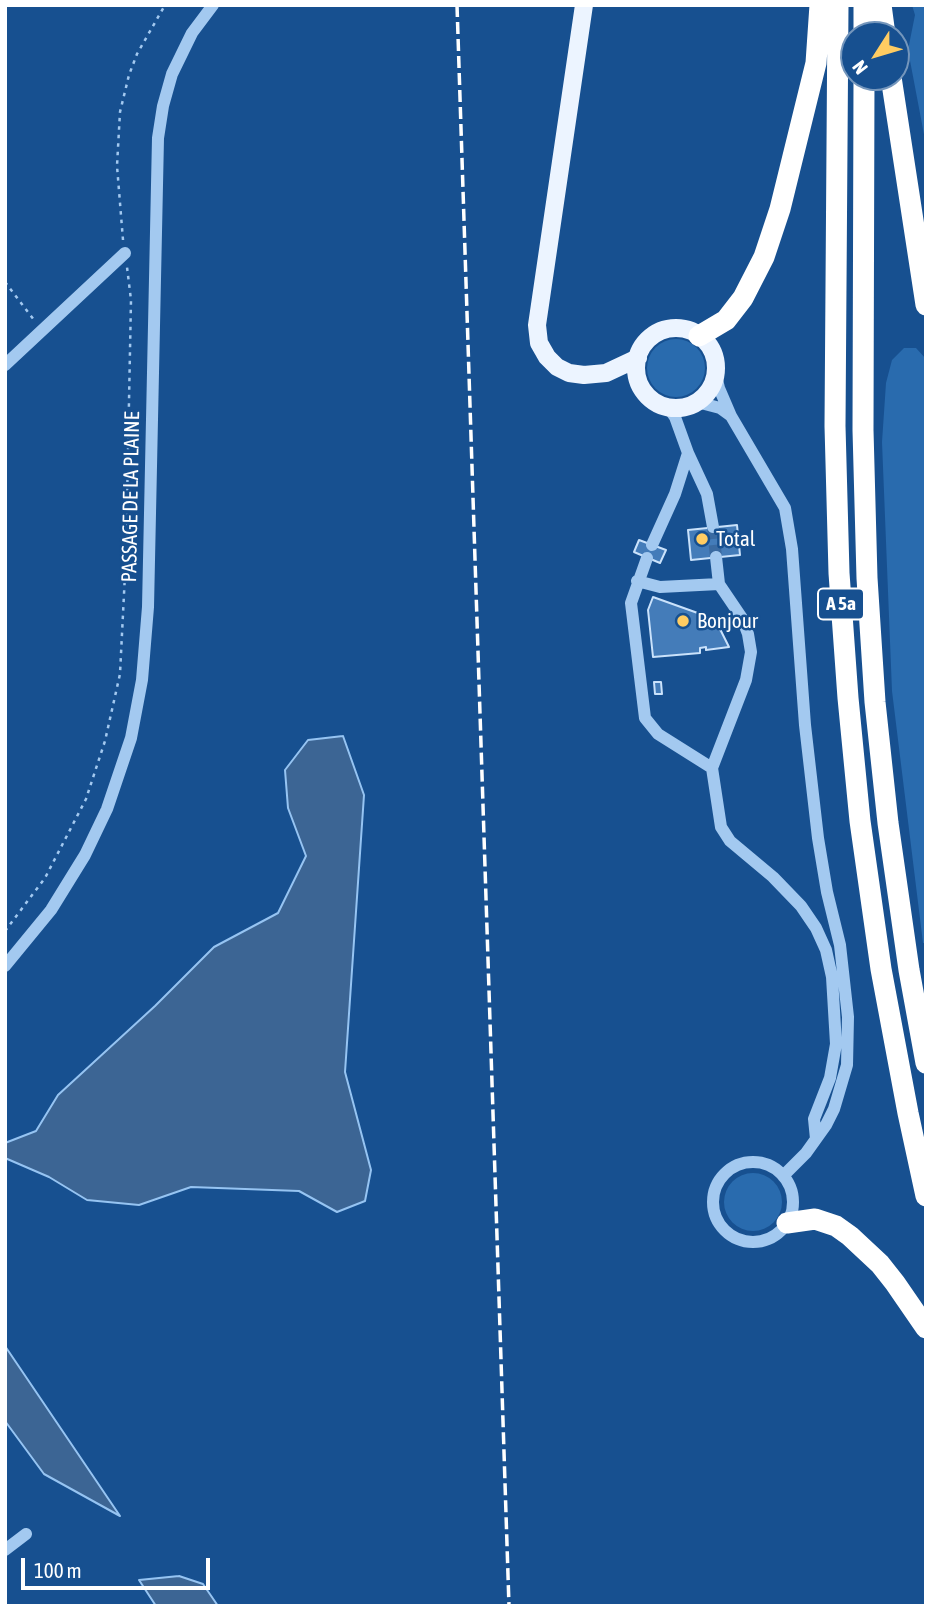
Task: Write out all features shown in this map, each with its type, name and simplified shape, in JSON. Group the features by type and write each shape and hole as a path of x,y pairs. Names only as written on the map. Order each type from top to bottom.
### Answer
{"highway":[{"path":"699,335 726,320 743,298 764,257 780,209 813,76 820,5"},
{"name":"A 5a","path":"838,5 836,451 839,573 848,698 860,821 881,969 926,1196"},
{"name":"A 5a","path":"864,91 863,430 867,578 875,702 888,823 909,970 926,1063"},
{"path":"893,91 926,305"},
{"path":"787,1223 815,1219 825,1221 850,1236 880,1264 926,1328"}],"main road":[{"path":"584,5 537,325 539,343 557,367 569,373 606,373 638,358"},
{"path":"681,329 699,335 714,356 716,375 708,392 697,402 683,408 656,403 643,389 637,371 638,358 647,342 662,331 681,329"}],"street":[{"name":"PASSAGE DE LA PLAINE","path":"5,966 51,910 85,855 107,809 131,738 142,680 148,607 158,138 172,74 192,33 213,5"},
{"path":"5,365 125,253"},
{"path":"716,375 732,416 785,508 792,548 805,725 818,838 845,983 847,1065 834,1109 806,1153 783,1176"},
{"path":"697,402 720,408 732,416"},
{"path":"668,407 675,417 707,494 713,527"},
{"path":"688,453 675,494 637,581 631,603 645,718 658,734 712,768"},
{"path":"716,557 719,584 742,618 751,652 746,680 712,768 721,827 730,841 773,877 801,906 816,928 825,950 834,990 836,1044 830,1078 814,1119 816,1139"},
{"path":"637,581 660,587 719,584"},
{"path":"750,1163 768,1165 783,1176 793,1198 791,1215 775,1236 767,1240 740,1240 719,1223 713,1206 716,1189 725,1174 741,1164 750,1163"},
{"path":"5,1550 26,1534"}],"path":[{"path":"5,931 45,878 86,799 105,741 120,674 126,554 131,300 117,166 120,112 137,54 165,5"},
{"path":"5,282 43,331"}],"shaded area":[{"path":"912,5 926,5 926,145 910,61 910,40 915,15"},
{"path":"676,339 692,344 700,352 705,368 700,384 692,392 676,397 660,392 652,384 647,368 652,352 660,344"},
{"path":"904,348 916,348 926,359 926,943 923,943 892,691 882,442 886,383 892,360"},
{"path":"343,736 364,795 345,1072 371,1170 365,1201 337,1212 299,1191 191,1187 139,1205 87,1200 49,1177 5,1158 5,1143 36,1131 58,1095 155,1006 214,947 278,913 306,856 288,808 285,770 308,740"},
{"path":"753,1173 769,1178 777,1186 782,1202 777,1218 769,1226 753,1231 737,1226 729,1218 724,1202 729,1186 737,1178"},
{"path":"5,1346 120,1516 44,1474 5,1421"},
{"path":"179,1576 203,1584 218,1606 156,1606 139,1580"}],"building":[{"path":"737,525 740,555 691,560 688,530"},
{"path":"639,540 666,550 660,563 634,552"},
{"path":"653,597 706,616 721,631 729,647 706,650 706,647 700,648 700,653 653,657 648,610"},
{"path":"654,682 661,682 662,694 655,694"}],"tunnel":[{"path":"713,527 716,557"}],"railway":[{"path":"457,5 509,1606"}],"place":[{"name":"Total","path":"702,539"},
{"name":"Bonjour","path":"683,621"}]}
